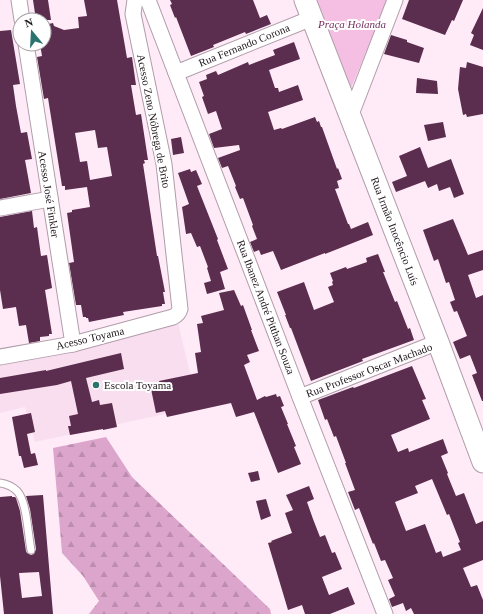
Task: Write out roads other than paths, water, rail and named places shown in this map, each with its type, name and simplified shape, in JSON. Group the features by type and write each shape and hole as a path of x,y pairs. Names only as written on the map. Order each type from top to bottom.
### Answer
{"street":[{"path":"19,0 21,12"},
{"name":"Acesso Zeno Nóbrega de Brito","path":"135,0 133,14 164,164 180,309 178,313"},
{"name":"Rua Ibanez André Pitthan Souza","path":"148,0 300,397 386,614"},
{"path":"350,117 395,0"},
{"name":"Rua Fernando Corona","path":"176,73 308,9"},
{"name":"Rua Irmão Inocêncio Luís","path":"308,9 438,342 479,440 483,462"},
{"name":"Acesso José Finkler","path":"27,52 73,344"},
{"path":"0,208 50,199"},
{"name":"Acesso Toyama","path":"0,356 73,344 173,317 178,313"},
{"name":"Rua Professor Oscar Machado","path":"300,397 438,342"}],"lane":[{"path":"0,483 6,484 17,491 24,503 30,550"}],"place":[{"name":"Escola Toyama","path":"96,385"}],"park label":[{"name":"Praça Holanda","path":"352,24"}]}
